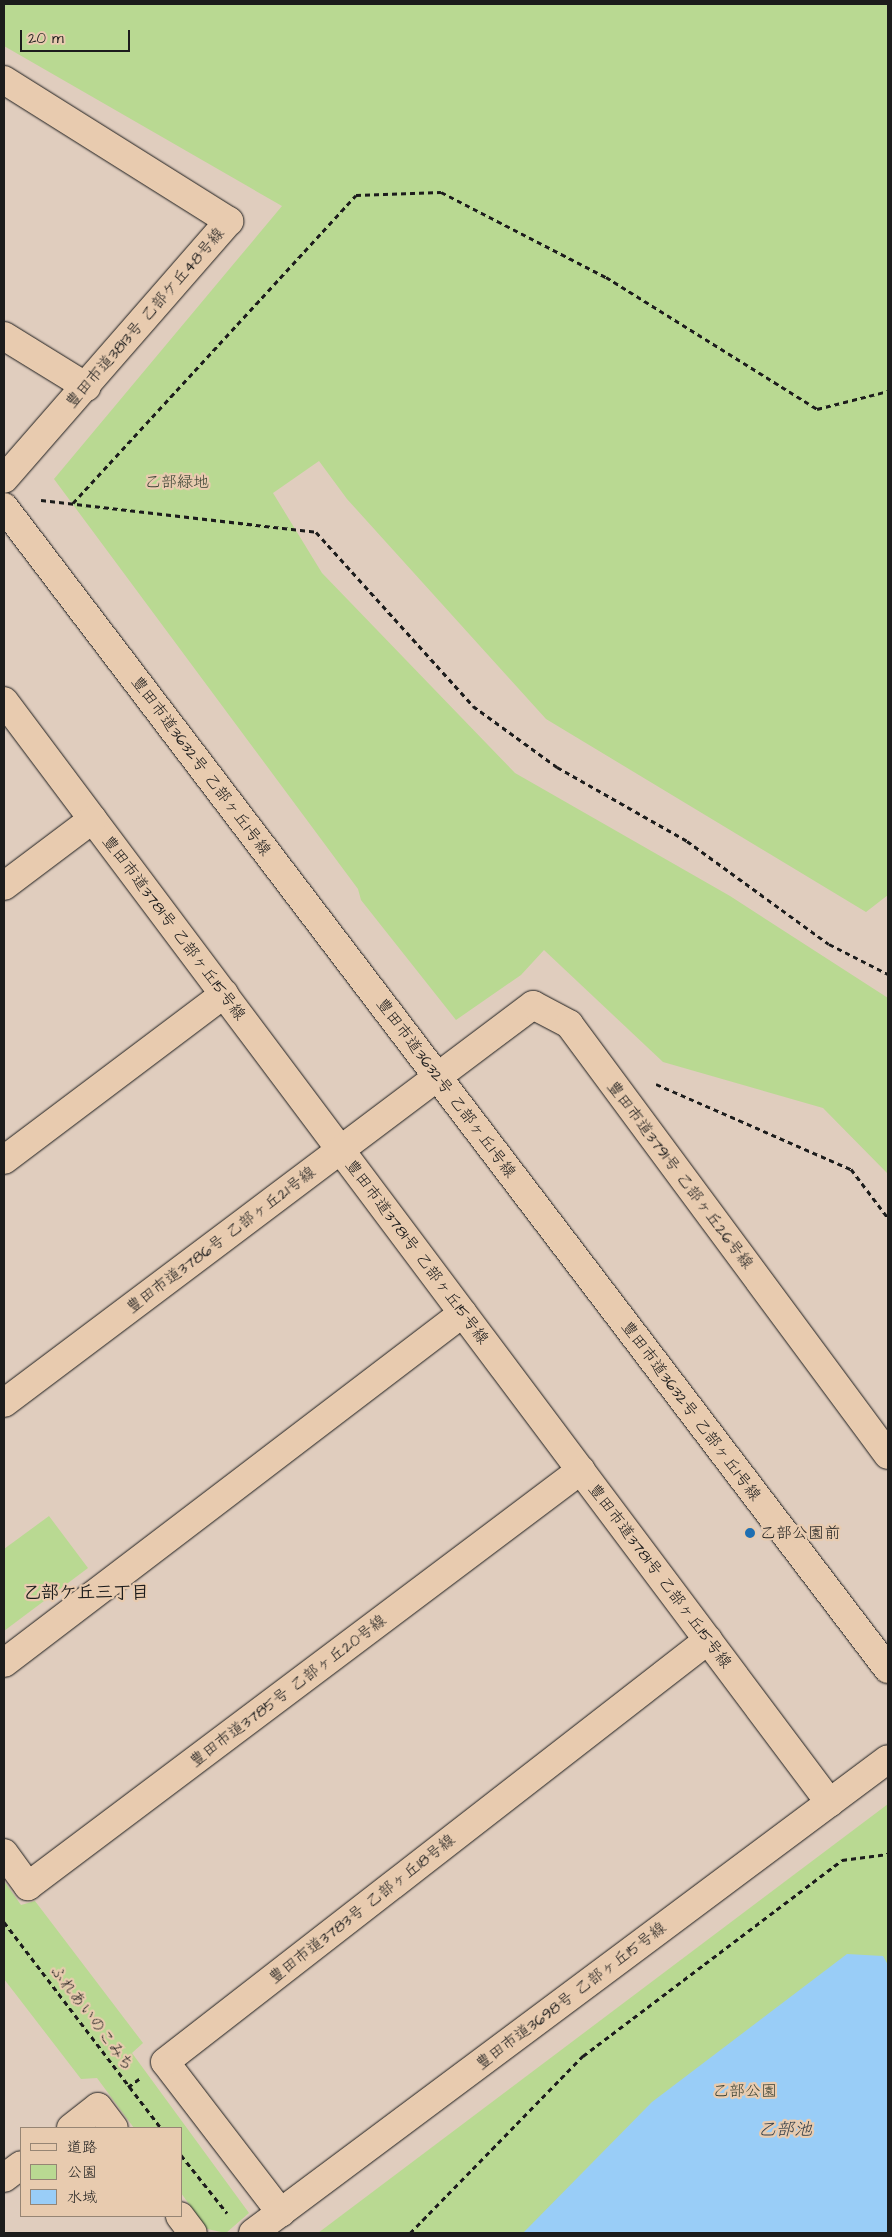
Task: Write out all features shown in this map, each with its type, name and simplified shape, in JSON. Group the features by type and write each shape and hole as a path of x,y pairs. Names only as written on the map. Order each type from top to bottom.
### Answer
{"street":[{"name":"豊田市道3813号 乙部ケ丘48号線","path":"4,80 229,221 87,387 4,479"},
{"path":"4,336 87,387"},
{"name":"豊田市道3632号 乙部ヶ丘1号線","path":"4,507 888,1669"},
{"name":"豊田市道3781号 乙部ヶ丘15号線","path":"4,701 830,1803"},
{"path":"4,886 93,819"},
{"path":"4,1160 224,994"},
{"name":"豊田市道3791号 乙部ヶ丘26号線","path":"437,1077 533,1005 569,1024 888,1455"},
{"name":"豊田市道3786号 乙部ヶ丘21号線","path":"4,1403 437,1077"},
{"path":"4,1663 463,1313"},
{"name":"豊田市道3785号 乙部ヶ丘20号線","path":"4,1854 28,1886 581,1470"},
{"name":"豊田市道3783号 乙部ヶ丘18号線","path":"165,2062 708,1640"},
{"name":"豊田市道3698号 乙部ヶ丘15号線","path":"243,2226 281,2212 888,1760"},
{"path":"165,2062 281,2212"},
{"path":"74,2127 106,2118"},
{"path":"4,2178 20,2166"},
{"path":"181,2217 193,2233"}],"path":[{"path":"73,504 356,195 441,192 606,277 817,409 888,391"},
{"path":"33,499 316,532 473,706 558,766 687,841 829,944 888,974"},
{"path":"649,1081 852,1169 888,1218"},
{"path":"410,2233 583,2056 842,1860 888,1854"},
{"name":"ふれあいのこみち","path":"4,1922 159,2127"},
{"path":"106,2118 128,2087 165,2062"},
{"path":"182,2156 243,2226"}],"green space":[{"name":"乙部緑地","path":"4,4 888,4 888,895 866,912 546,719 347,499 319,461 273,493 322,573 515,773 730,896 888,998 888,1174 823,1108 663,1062 544,950 521,975 456,1020 361,900 358,889 54,479 282,206 4,46"},
{"path":"49,1516 88,1568 4,1631 4,1549"},
{"name":"乙部公園","path":"888,1804 888,2233 318,2233"},
{"path":"4,1881 21,1905 35,1901 143,2043 132,2053 249,2213 226,2233 207,2229 182,2194 182,2127 133,2127 97,2078 81,2079 4,1979"}],"water":[{"name":"乙部池","path":"847,1954 883,1956 888,1965 888,2233 523,2233 652,2102"}],"place":[{"name":"乙部公園前","path":"750,1533"}],"district":[{"name":"乙部ケ丘三丁目","path":"86,1593"}]}
